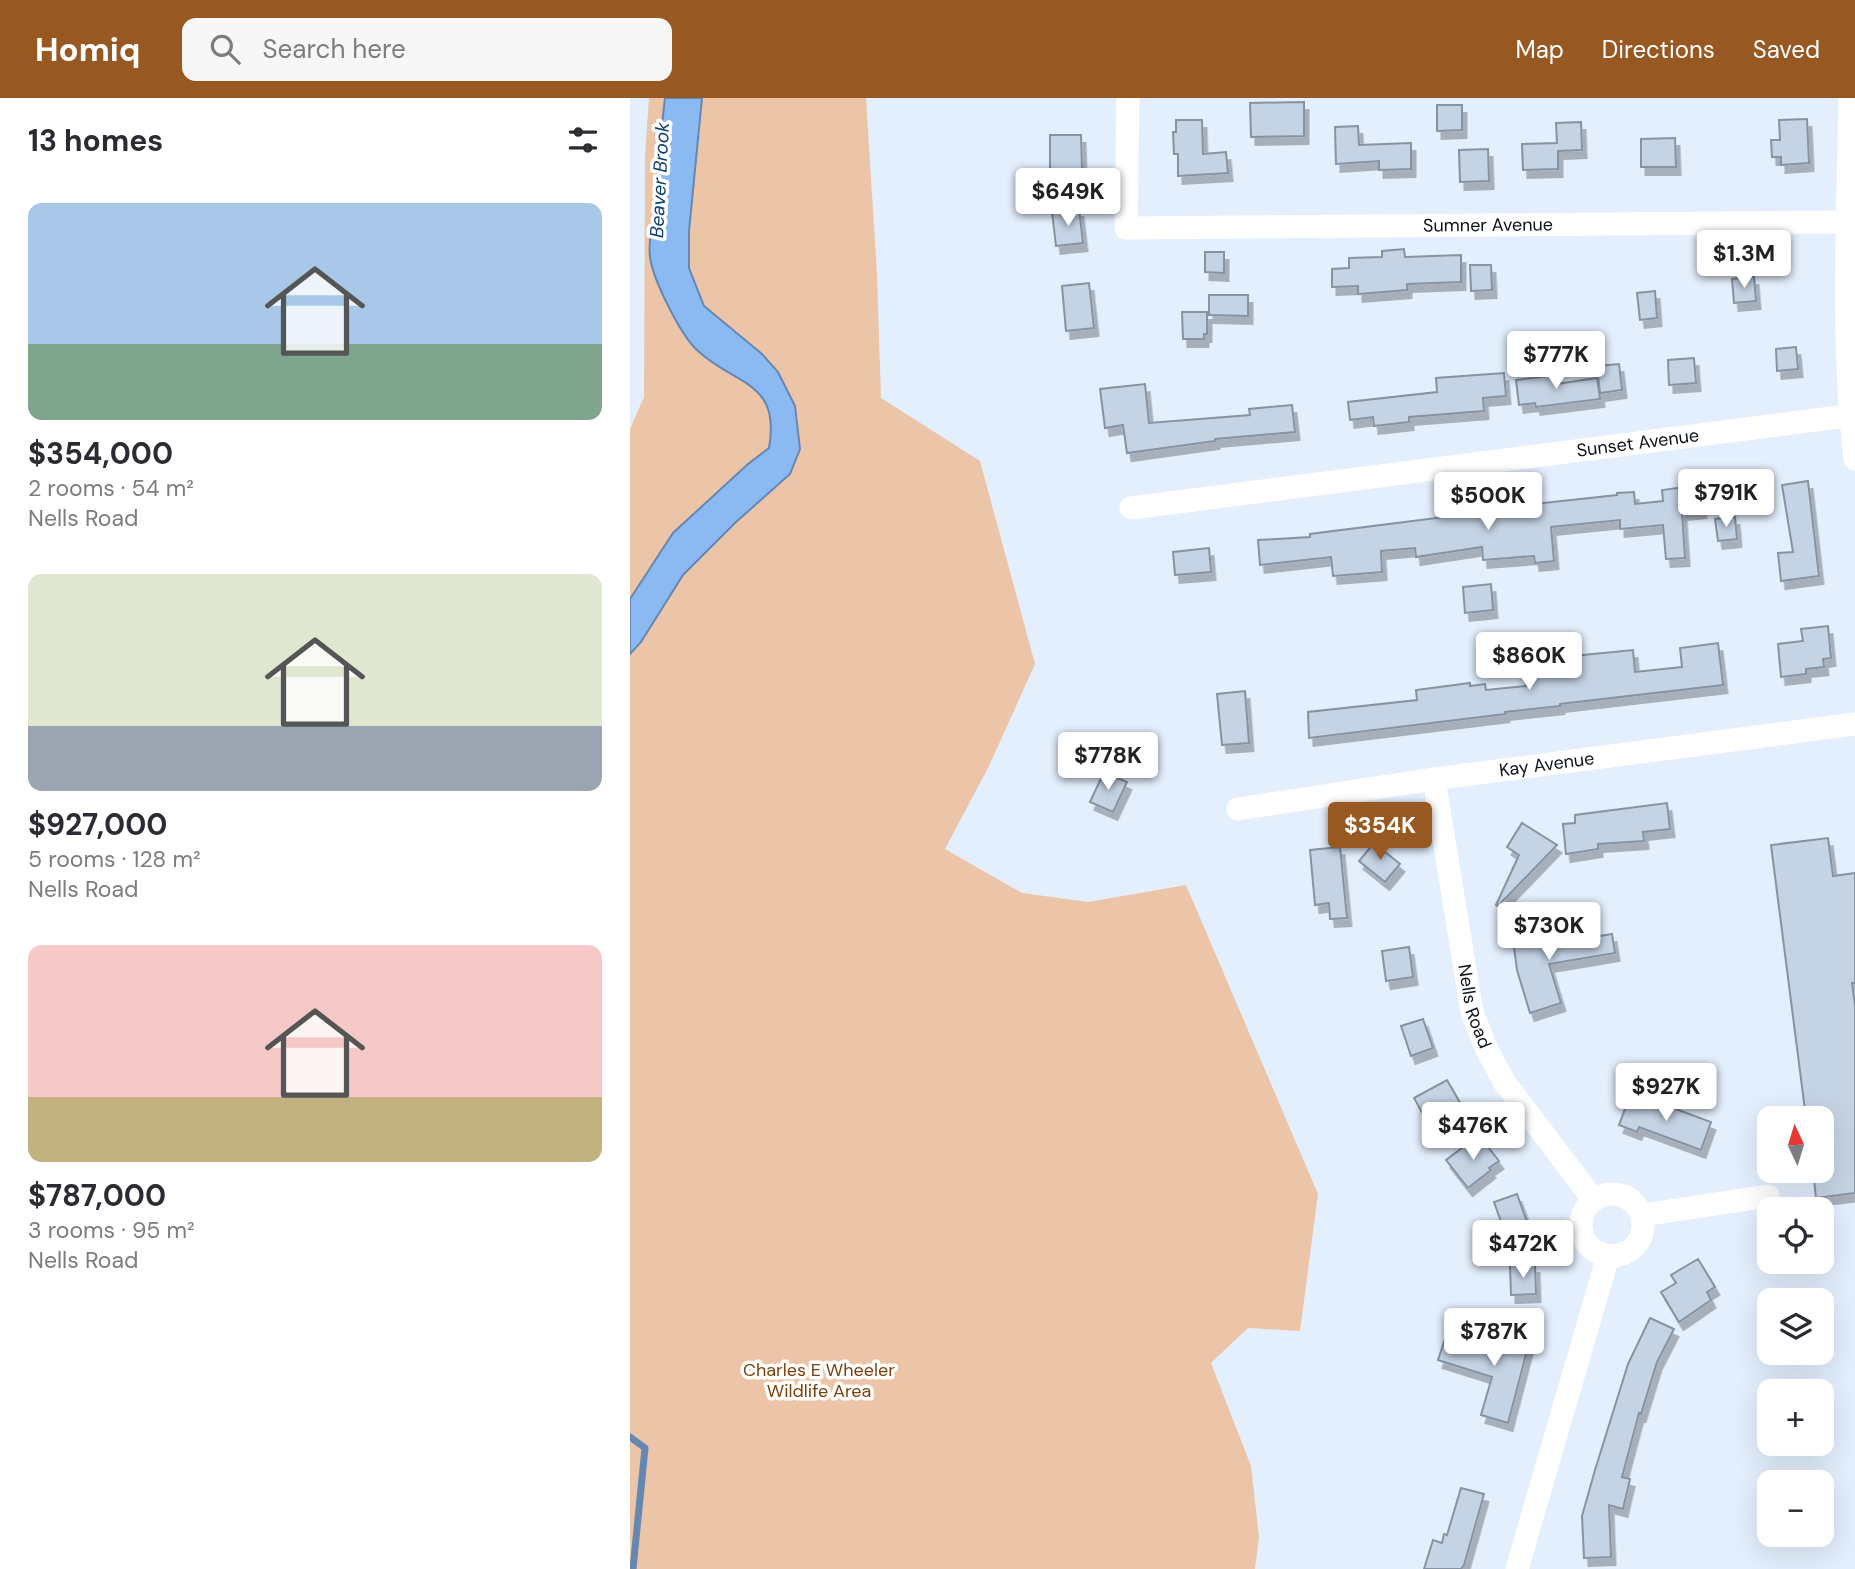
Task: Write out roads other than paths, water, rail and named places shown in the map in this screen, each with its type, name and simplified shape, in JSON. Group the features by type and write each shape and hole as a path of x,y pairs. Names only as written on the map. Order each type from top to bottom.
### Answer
{"street":[{"name":"Sumner Avenue","path":"1128,98 1126,228 1848,222"},
{"path":"1850,98 1847,356 1855,458"},
{"name":"Sunset Avenue","path":"1131,508 1852,415"},
{"name":"Kay Avenue","path":"1238,809 1434,779 1855,724"},
{"name":"Nells Road","path":"1434,779 1472,1012 1505,1083 1594,1199"},
{"path":"1602,1195 1622,1195 1638,1206 1643,1215 1642,1236 1629,1252 1608,1256 1589,1247 1581,1227 1586,1207 1602,1195"},
{"path":"1643,1215 1768,1196"},
{"path":"1517,1569 1608,1256"}],"water":[{"name":"Beaver Brook","path":"665,98 702,98 689,231 689,268 704,306 762,354 778,372 795,406 800,449 790,474 736,522 683,575 641,642 630,654 630,599 673,533 769,448 771,426 762,397 691,344 669,307 652,267 650,241"}],"waterway":[{"path":"630,1437 645,1448 633,1569"}],"park label":[{"name":"Charles E Wheeler Wildlife Area","path":"819,1380"}]}
